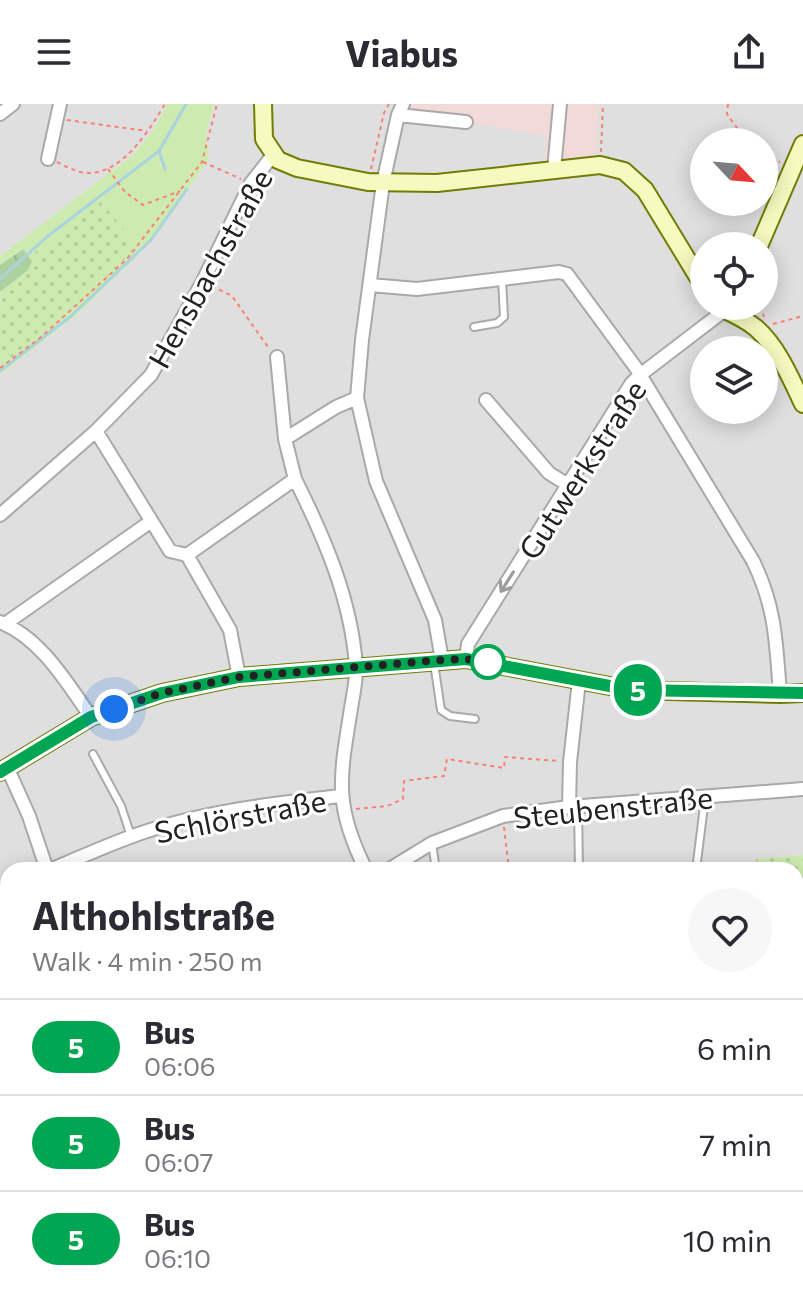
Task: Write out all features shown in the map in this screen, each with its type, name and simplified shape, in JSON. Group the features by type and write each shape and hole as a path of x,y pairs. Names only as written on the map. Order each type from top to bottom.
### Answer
{"street":[{"path":"0,114 13,104"},
{"path":"48,159 60,104"},
{"name":"Hensbachstraße","path":"0,515 96,431 151,375 203,281 251,183 273,155 264,139 263,104"},
{"path":"554,170 560,104"},
{"path":"449,660 376,481 357,398 370,285 376,182 401,109 466,122"},
{"path":"765,232 803,144"},
{"path":"273,155 297,168 376,182 437,183 600,165 624,171 645,190 690,264"},
{"path":"370,285 417,289 559,272 567,274 640,375 683,442 767,588 773,613 780,694"},
{"name":"Gutwerkstraße","path":"449,660 468,644 606,422 640,375 708,320"},
{"path":"744,320 758,330 786,369 803,404"},
{"path":"277,357 285,439 295,479 320,529 345,597 357,669 341,796 353,844 362,862"},
{"path":"285,439 336,407 357,398"},
{"path":"486,400 549,473 568,485"},
{"path":"96,431 170,551 187,555 230,630 239,677"},
{"path":"187,555 295,479"},
{"path":"91,717 56,667 35,646 3,623 150,522"},
{"path":"45,862 29,816 4,769 91,717 162,693 239,677 449,660 631,690 803,693"},
{"path":"573,807 570,762 579,681"},
{"name":"Steubenstraße","path":"401,862 432,843 503,816 573,807 803,789"},
{"name":"Schlörstraße","path":"68,862 131,836 186,820 233,810 341,796"}],"lane":[{"path":"474,327 497,323 504,317 502,279"},
{"path":"449,660 441,710 450,716 475,719"},
{"path":"93,754 121,806 131,836"},
{"path":"697,862 705,796"},
{"path":"573,807 578,862"},
{"path":"432,843 435,862"}],"path":[{"path":"48,159 85,174 107,168 126,155 148,131 165,104"},
{"path":"0,368 40,338 127,259 202,162 217,104"},
{"path":"376,182 384,113 389,104"},
{"path":"600,165 603,104"},
{"path":"728,104 727,114 737,128"},
{"path":"57,118 148,131"},
{"path":"202,162 251,183"},
{"path":"778,162 792,168"},
{"path":"107,168 125,192 143,205 181,191"},
{"path":"203,281 232,296 277,357"},
{"path":"766,320 768,325 803,316"},
{"path":"343,811 387,806 403,799 404,781 444,776 447,759 504,768 505,757 570,762"},
{"path":"503,816 508,862"}],"shaded area":[{"path":"0,104 167,104 154,129 133,155 0,256"},
{"path":"214,104 803,104 803,855 756,859 756,862 0,862 0,375 79,313 152,241 209,159 205,134"},
{"path":"408,104 599,104 595,159 544,165 546,136 405,111"}],"green space":[{"path":"167,104 214,104 206,134 209,159 152,241 79,313 0,375 0,366 45,331 35,264 0,301 0,292 22,249 0,265 0,256 133,155 154,129"},
{"path":"101,202 137,245 89,294 0,366 0,301 35,264 32,255"},
{"path":"23,249 32,261 28,270 0,292 0,265"},
{"path":"803,855 803,862 756,862 756,859"}],"waterway":[{"path":"0,279 48,236 159,151 186,104"},
{"path":"159,151 165,169"},
{"path":"0,371 71,316 151,240 187,189"}],"bus line":[{"name":"5","path":"0,772 91,717 162,693 239,677 466,659 631,690 803,693"}],"route":[{"path":"114,709 162,693 239,677 442,660 488,662"}]}
